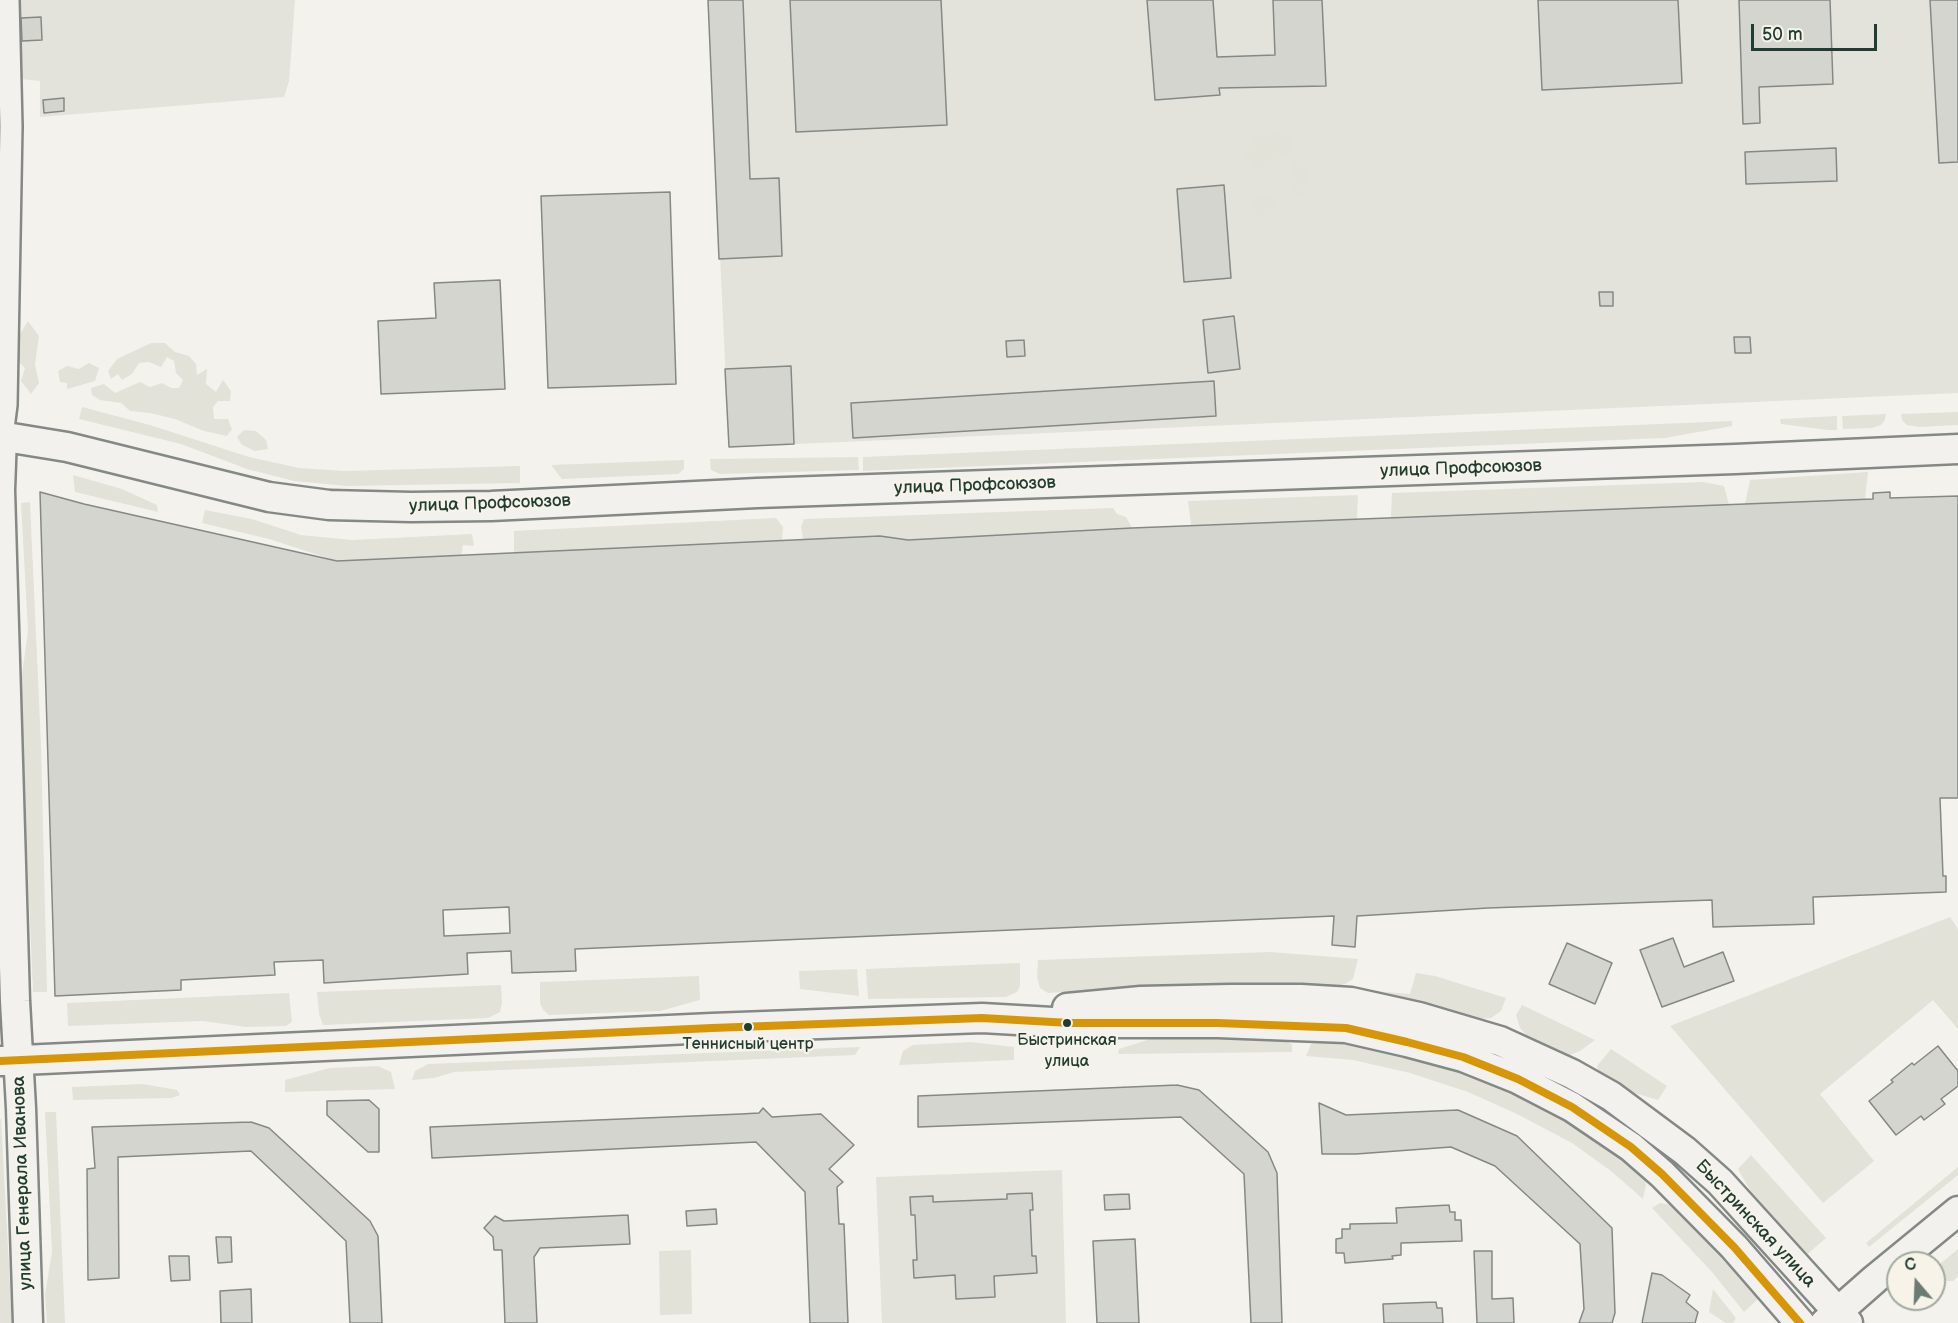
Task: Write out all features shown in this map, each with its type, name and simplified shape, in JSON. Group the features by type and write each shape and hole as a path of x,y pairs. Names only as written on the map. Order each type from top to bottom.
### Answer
{"main road":[{"name":"улица Профсоюзов","path":"1,436 67,447 269,497 329,505 411,507 491,506 757,493 1712,460 1958,449"},
{"name":"улица Генерала Иванова","path":"1,436 0,502 9,1060 28,1323"},
{"name":"Быстринская улица","path":"982,1018 1028,1011 1141,1001 1301,999 1351,1002 1419,1017 1500,1041 1572,1074 1611,1096 1685,1151 1720,1182 1837,1319"},
{"name":"Быстринская улица","path":"9,1060 982,1018 1070,1023 1218,1023 1346,1028 1462,1057 1518,1079 1572,1107 1631,1147 1662,1174 1734,1247 1800,1323"},
{"path":"1837,1319 1958,1211"}],"street":[{"name":"улица Генерала Иванова","path":"1,436 6,405 10,138 8,0"}],"shaded area":[{"path":"18,0 295,0 289,81 284,97 40,117 40,81 21,79"},
{"path":"708,0 1958,0 1958,393 729,447"},
{"path":"1276,129 1292,139 1290,150 1308,169 1301,196 1291,193 1289,180 1294,172 1293,162 1279,155 1269,167 1255,170 1246,157 1251,140 1260,134 1269,137"},
{"path":"1267,195 1276,204 1267,215 1252,218 1248,208 1256,197"},
{"path":"28,321 39,336 35,365 39,383 31,394 21,381 25,368 17,360 18,337"},
{"path":"151,343 165,343 175,352 189,356 196,364 197,375 207,369 206,384 216,392 223,380 231,391 230,401 218,401 213,407 214,419 228,419 232,429 227,436 204,431 175,419 130,411 121,403 100,400 92,395 91,388 104,384 115,393 140,382 150,387 162,383 171,388 179,388 183,380 176,373 174,361 167,357 161,367 149,362 139,363 132,374 122,380 118,374 111,379 108,371 117,359"},
{"path":"89,363 99,368 95,381 67,389 67,383 60,382 58,371 67,366 79,369"},
{"path":"82,407 150,425 249,457 299,468 345,471 520,466 520,483 347,486 294,481 247,469 181,444 79,419"},
{"path":"1958,412 1958,425 1919,427 1907,425 1902,420 1901,414"},
{"path":"1886,414 1881,425 1872,428 1843,429 1842,416"},
{"path":"1837,416 1837,430 1781,424 1780,419"},
{"path":"1732,421 1732,426 1665,438 863,471 863,457"},
{"path":"244,430 256,431 266,440 268,449 255,451 242,445 237,437"},
{"path":"858,457 859,470 720,474 711,470 710,459"},
{"path":"684,460 684,469 678,474 562,479 551,465"},
{"path":"1868,472 1865,499 1745,504 1750,480"},
{"path":"73,475 122,489 157,505 158,512 75,492"},
{"path":"1703,482 1724,486 1729,505 1391,517 1392,493"},
{"path":"1358,495 1357,519 1344,520 1191,525 1188,501"},
{"path":"30,502 41,745 47,992 33,992 20,689 28,631 21,503"},
{"path":"1113,508 1117,514 1126,517 1132,528 908,540 880,536 803,539 801,527 804,519"},
{"path":"205,510 252,519 301,535 352,540 472,534 474,546 463,545 461,556 337,561 269,539 202,523"},
{"path":"776,518 783,527 782,540 514,553 514,531"},
{"path":"1950,917 1958,929 1958,1029 1933,1000 1820,1094 1874,1161 1823,1203 1670,1026"},
{"path":"1271,952 1358,959 1353,979 1333,987 1296,983 1177,985 1048,993 1040,988 1037,977 1038,960"},
{"path":"1020,963 1020,986 1017,992 1006,997 868,999 866,969"},
{"path":"857,969 859,996 800,989 799,971"},
{"path":"1416,973 1435,976 1506,998 1501,1011 1491,1018 1476,1019 1379,995 1375,991 1410,994"},
{"path":"699,976 700,1000 660,1011 549,1015 540,1003 540,982"},
{"path":"501,985 500,1012 488,1018 323,1025 319,1014 317,992"},
{"path":"289,993 292,1022 286,1026 246,1027 203,1021 68,1026 67,1003"},
{"path":"1522,1005 1595,1040 1580,1051 1567,1056 1530,1039 1520,1028 1516,1015"},
{"path":"1160,1036 1285,1039 1292,1045 1292,1052 1118,1054 1119,1049"},
{"path":"1322,1040 1412,1056 1471,1073 1525,1095 1577,1123 1642,1172 1646,1184 1643,1199 1611,1171 1572,1143 1517,1114 1468,1092 1410,1073 1353,1060 1306,1056 1311,1044"},
{"path":"971,1042 1014,1047 1014,1060 899,1065 903,1051 913,1045"},
{"path":"860,1047 855,1055 454,1072 434,1078 412,1080 415,1071 428,1064"},
{"path":"1611,1049 1667,1086 1658,1100 1635,1093 1599,1073 1597,1066"},
{"path":"378,1066 391,1072 395,1089 285,1092 285,1080 330,1068"},
{"path":"143,1084 177,1090 180,1095 172,1098 73,1100 72,1087"},
{"path":"45,1112 56,1112 65,1323 47,1323 45,1294 52,1252"},
{"path":"1,1119 12,1323 0,1323"},
{"path":"1751,1155 1826,1238 1803,1258 1762,1211 1738,1169"},
{"path":"1958,1167 1958,1175 1869,1247 1866,1243"},
{"path":"1062,1170 1066,1323 882,1323 876,1177"},
{"path":"1660,1203 1672,1205 1704,1237 1758,1299 1744,1312 1712,1272 1652,1208"},
{"path":"1958,1249 1958,1276 1953,1281 1946,1281 1946,1259"},
{"path":"691,1250 692,1314 660,1315 659,1251"},
{"path":"1713,1289 1736,1318 1733,1323 1726,1323 1709,1312"}],"building":[{"path":"708,0 743,0 750,179 779,178 782,256 719,259"},
{"path":"790,0 941,0 947,125 796,132"},
{"path":"1147,0 1213,0 1217,57 1275,55 1273,0 1322,0 1326,86 1219,88 1220,95 1155,100"},
{"path":"1538,0 1678,0 1682,83 1542,90"},
{"path":"1739,0 1830,0 1833,84 1759,87 1760,123 1743,124"},
{"path":"1930,0 1958,0 1958,162 1939,163"},
{"path":"41,17 42,40 22,41 21,18"},
{"path":"64,98 64,111 44,113 43,100"},
{"path":"1836,148 1837,181 1746,184 1745,152"},
{"path":"1224,185 1231,278 1184,282 1177,189"},
{"path":"670,192 676,384 548,388 541,196"},
{"path":"500,280 505,389 381,394 378,321 436,318 434,283"},
{"path":"1599,292 1613,292 1613,306 1600,306"},
{"path":"1234,316 1240,369 1208,373 1203,320"},
{"path":"1734,337 1750,337 1751,353 1735,353"},
{"path":"1024,340 1025,356 1007,357 1006,341"},
{"path":"791,366 794,444 729,447 725,369"},
{"path":"1214,381 1216,416 853,438 851,403"},
{"path":"40,492 337,561 880,536 908,540 1132,528 1873,499 1873,493 1890,492 1890,498 1958,496 1958,798 1940,798 1943,876 1946,876 1946,892 1813,897 1814,924 1713,927 1712,900 1488,908 1357,916 1355,947 1332,945 1334,916 575,949 576,971 512,973 511,951 467,953 468,974 324,983 323,960 274,962 275,975 181,980 181,990 55,996","holes":["509,907 510,933 444,936 443,910"]},
{"path":"1673,938 1684,967 1723,952 1734,981 1662,1007 1640,950"},
{"path":"1567,943 1612,963 1595,1004 1549,984"},
{"path":"1938,1046 1958,1071 1958,1086 1941,1099 1945,1104 1924,1120 1921,1116 1896,1135 1869,1101 1912,1063 1914,1065"},
{"path":"1177,1085 1199,1090 1268,1152 1277,1173 1282,1323 1251,1323 1244,1174 1181,1117 918,1127 918,1096"},
{"path":"369,1100 379,1109 379,1152 368,1152 327,1115 327,1101"},
{"path":"1319,1103 1346,1115 1458,1110 1517,1136 1612,1228 1615,1313 1612,1323 1579,1323 1584,1309 1580,1244 1495,1166 1451,1147 1356,1154 1322,1154"},
{"path":"763,1108 772,1117 821,1114 854,1145 829,1169 843,1182 837,1187 839,1224 844,1224 848,1323 810,1323 805,1192 756,1142 432,1158 430,1127 759,1113"},
{"path":"251,1122 269,1128 370,1221 378,1236 382,1323 350,1323 346,1241 251,1151 118,1157 119,1278 88,1280 87,1169 95,1168 92,1127"},
{"path":"1032,1193 1033,1210 1030,1210 1032,1256 1036,1256 1037,1273 994,1276 995,1297 956,1299 955,1275 914,1278 913,1260 917,1260 915,1215 911,1215 910,1197 933,1196 933,1202 1007,1199 1007,1194"},
{"path":"1129,1194 1130,1209 1105,1210 1104,1195"},
{"path":"1449,1205 1450,1212 1455,1212 1455,1220 1461,1220 1462,1241 1401,1243 1401,1255 1392,1256 1393,1259 1345,1263 1344,1253 1336,1253 1336,1239 1342,1238 1342,1229 1350,1229 1350,1224 1397,1223 1396,1208"},
{"path":"716,1209 717,1224 687,1226 686,1211"},
{"path":"628,1215 630,1244 540,1248 534,1257 537,1323 505,1323 502,1250 494,1250 493,1237 484,1228 495,1216 504,1221"},
{"path":"216,1237 231,1237 232,1262 218,1263"},
{"path":"1135,1239 1139,1323 1097,1323 1093,1241"},
{"path":"1474,1251 1492,1251 1492,1299 1513,1298 1514,1323 1477,1323"},
{"path":"169,1256 189,1256 190,1280 171,1281"},
{"path":"1652,1273 1662,1275 1690,1295 1686,1302 1698,1312 1695,1323 1642,1323"},
{"path":"251,1289 252,1323 221,1323 220,1291"},
{"path":"1436,1302 1437,1308 1442,1308 1443,1323 1384,1323 1383,1304"}],"transit line":[{"path":"0,1061 712,1028 982,1018 1070,1023 1218,1023 1346,1028 1463,1057 1518,1079 1572,1107 1631,1147 1662,1174 1734,1247 1800,1323"}],"place":[{"name":"Быстринская улица","path":"1067,1023"},
{"name":"Теннисный центр","path":"748,1027"}]}
